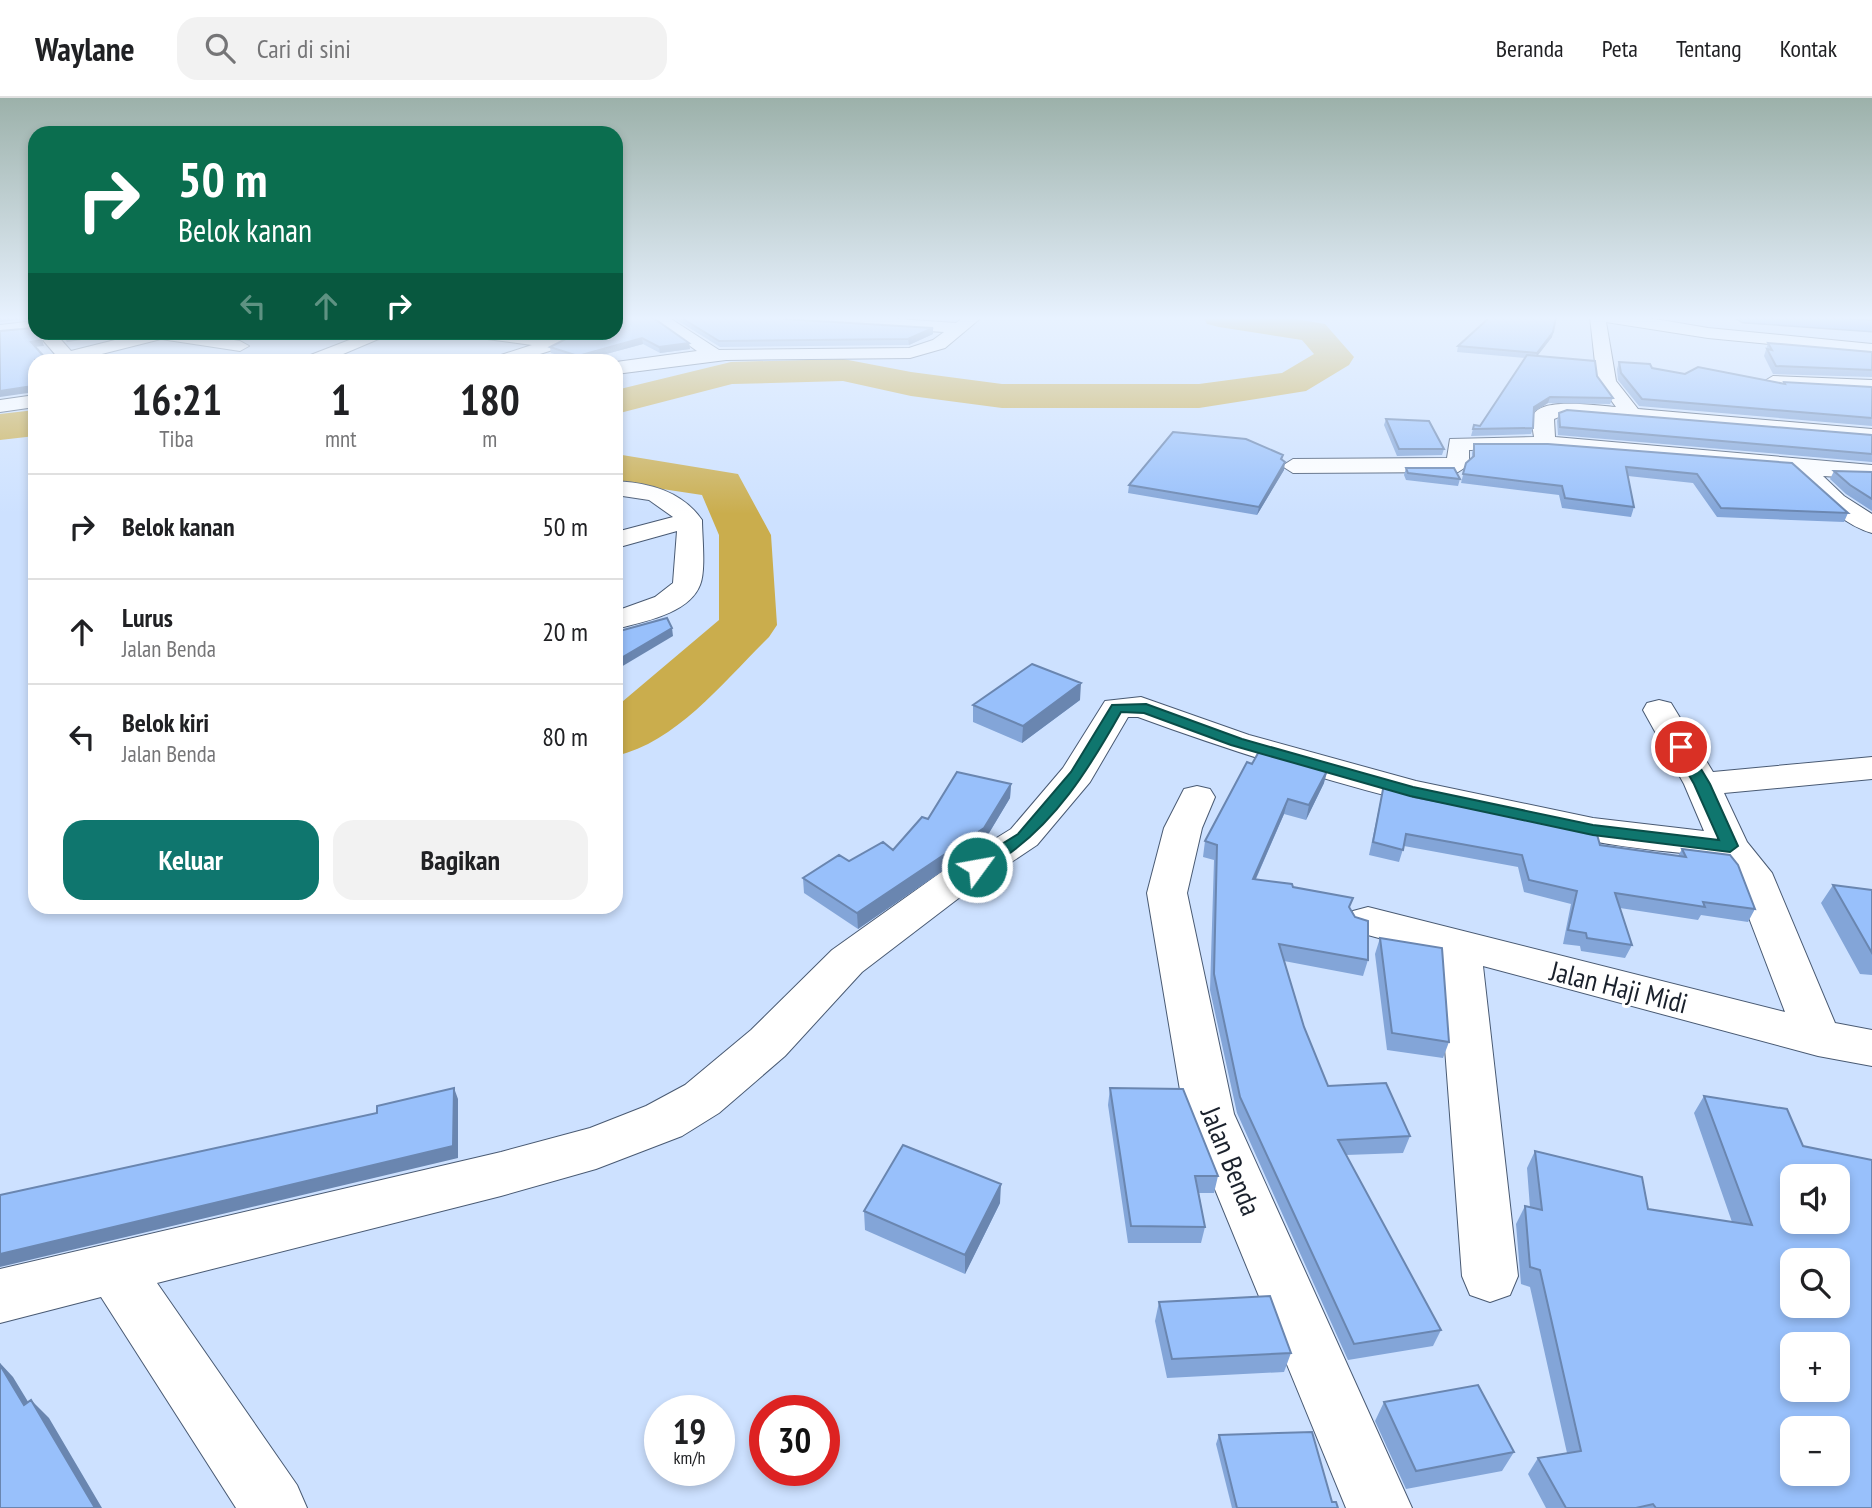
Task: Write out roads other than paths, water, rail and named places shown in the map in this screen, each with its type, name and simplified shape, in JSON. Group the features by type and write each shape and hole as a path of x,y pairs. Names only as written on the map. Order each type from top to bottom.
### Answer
{"street":[{"path":"1608,383 1631,414"},
{"path":"1774,383 1850,434"},
{"path":"1793,383 1872,386"},
{"path":"0,406 28,402"},
{"path":"1545,443 1544,416 1552,410 1631,414 1872,436"},
{"path":"1769,427 1799,466 1835,501 1872,526"},
{"path":"1293,466 1458,466 1458,444 1545,443 1872,472"},
{"path":"623,488 636,489 670,500 690,520 687,583 682,592 669,601 623,617"},
{"path":"623,538 690,520"},
{"path":"0,1296 501,1174 596,1148 664,1121 702,1098 768,1043 847,961 954,882 1024,837 1077,775 1117,708 1146,709 1237,742 1410,791 1593,830 1730,846"},
{"path":"1659,710 1702,784 1730,846 1752,873 1818,1038"},
{"path":"1702,784 1872,768"},
{"name":"Jalan Benda","path":"1197,797 1183,828 1167,893 1209,1114 1379,1508"},
{"name":"Jalan Haji Midi","path":"1368,922 1818,1038 1872,1048"},
{"path":"1459,945 1490,1276"},
{"path":"114,1268 274,1508"}],"waterway":[{"path":"623,400 692,383"},
{"path":"905,383 1002,396 1101,398 1199,396 1292,383"},
{"path":"0,427 28,424"},
{"path":"623,469 721,484 745,535 748,625 650,715 623,732"}]}
